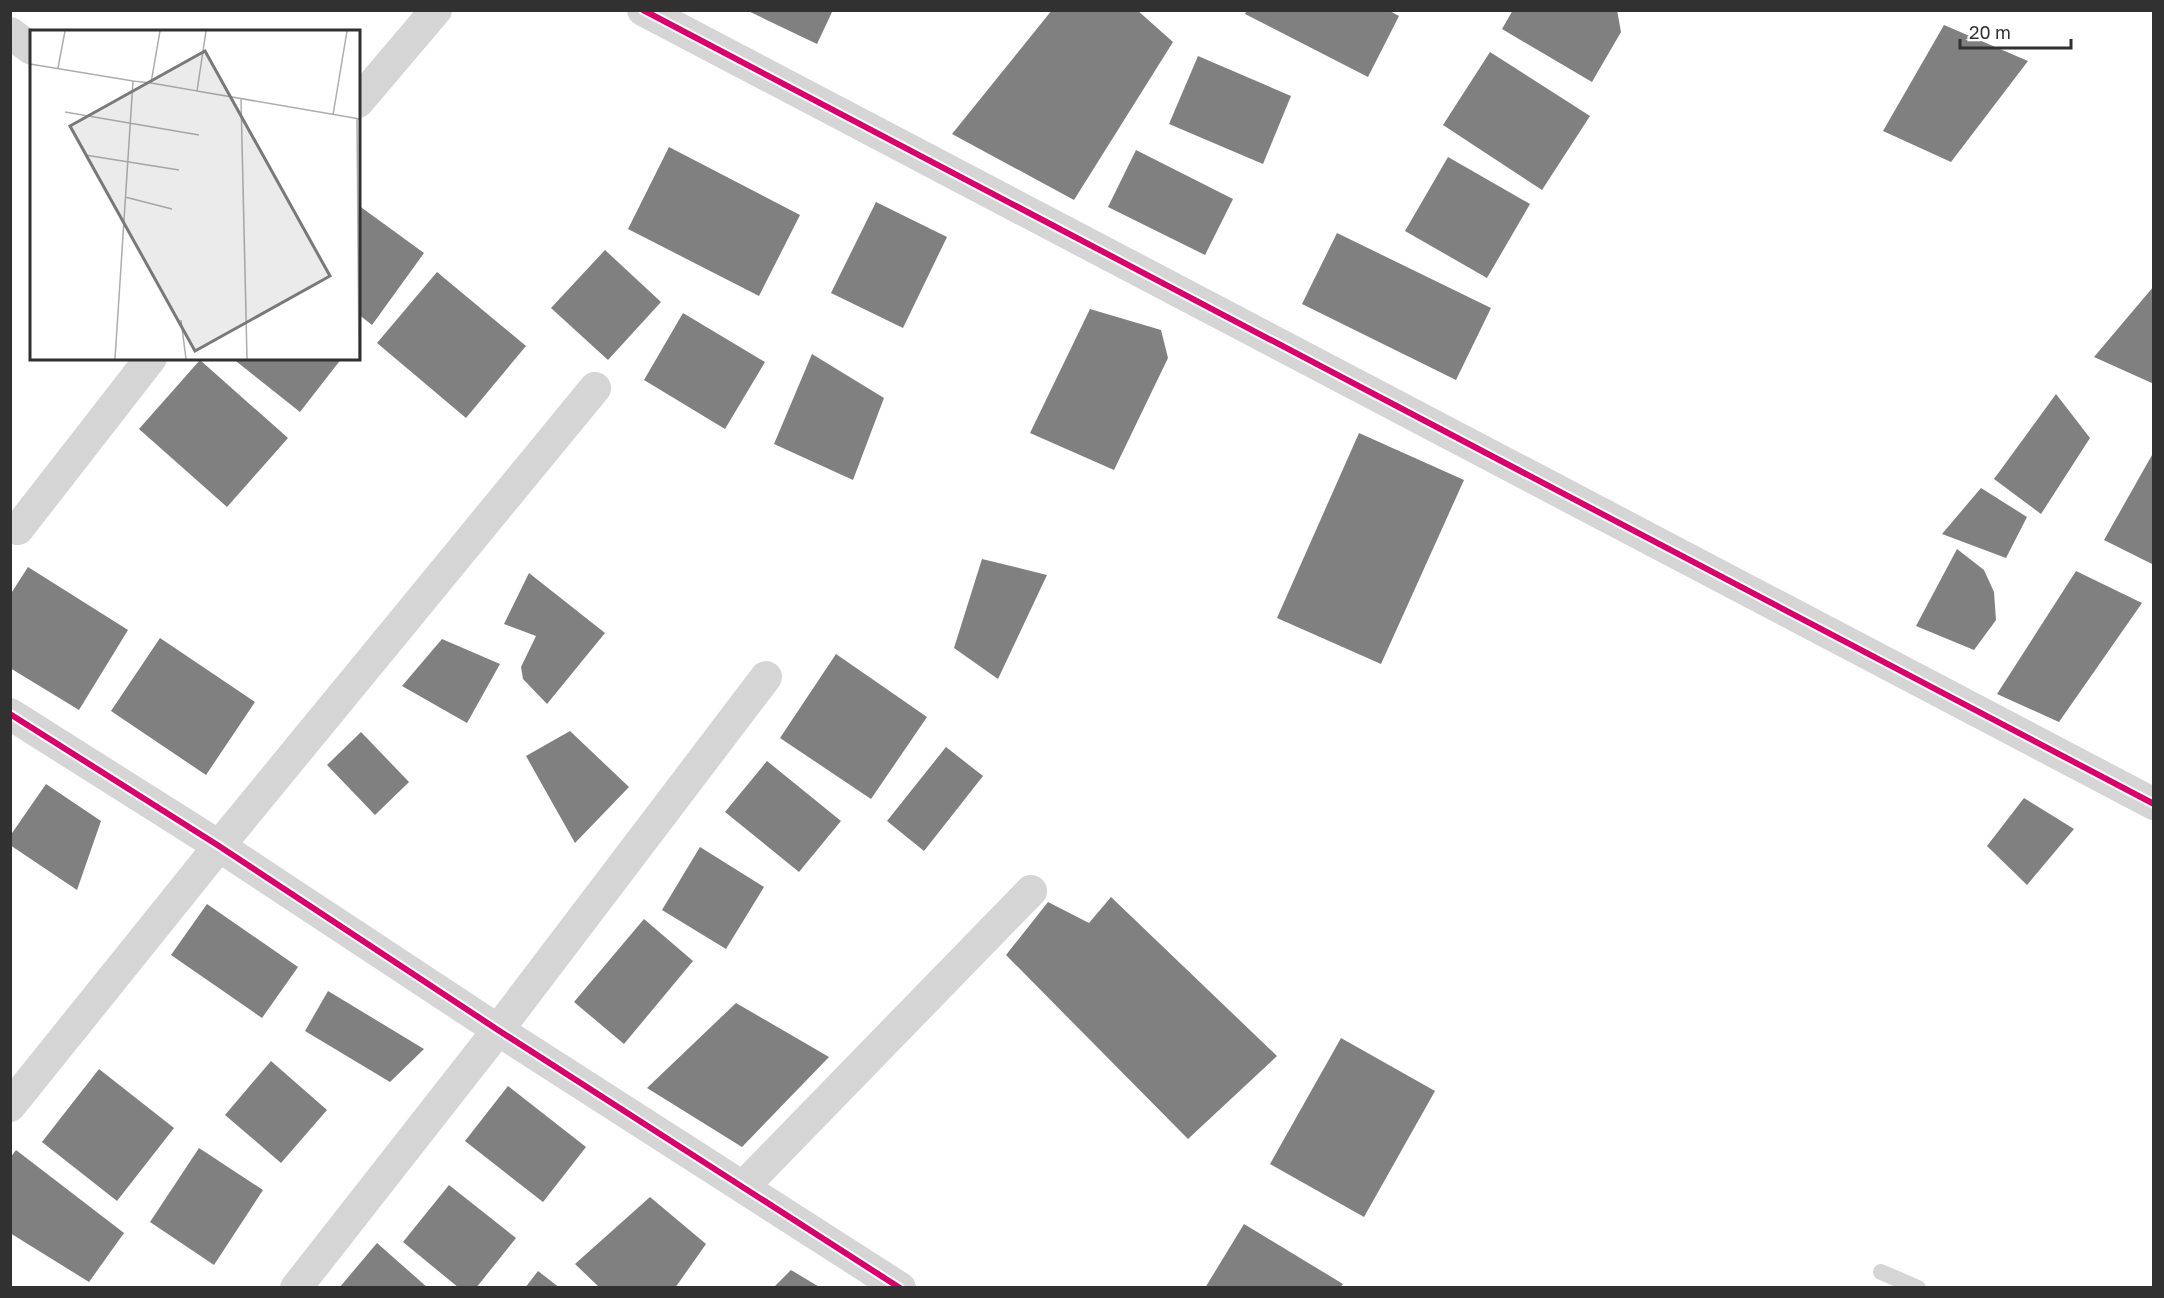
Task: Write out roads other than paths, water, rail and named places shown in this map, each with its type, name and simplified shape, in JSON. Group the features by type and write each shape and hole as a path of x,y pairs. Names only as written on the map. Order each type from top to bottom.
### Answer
{"street":[{"path":"360,100 436,10"},
{"path":"643,10 2154,804"},
{"path":"10,33 30,48"},
{"path":"13,531 149,360"},
{"path":"10,1106 219,846 595,388"},
{"path":"296,1287 498,1030 766,677"},
{"path":"10,714 219,846 498,1030 900,1287"},
{"path":"743,1187 1031,891"}],"lane":[{"path":"1881,1272 1918,1287"}]}
